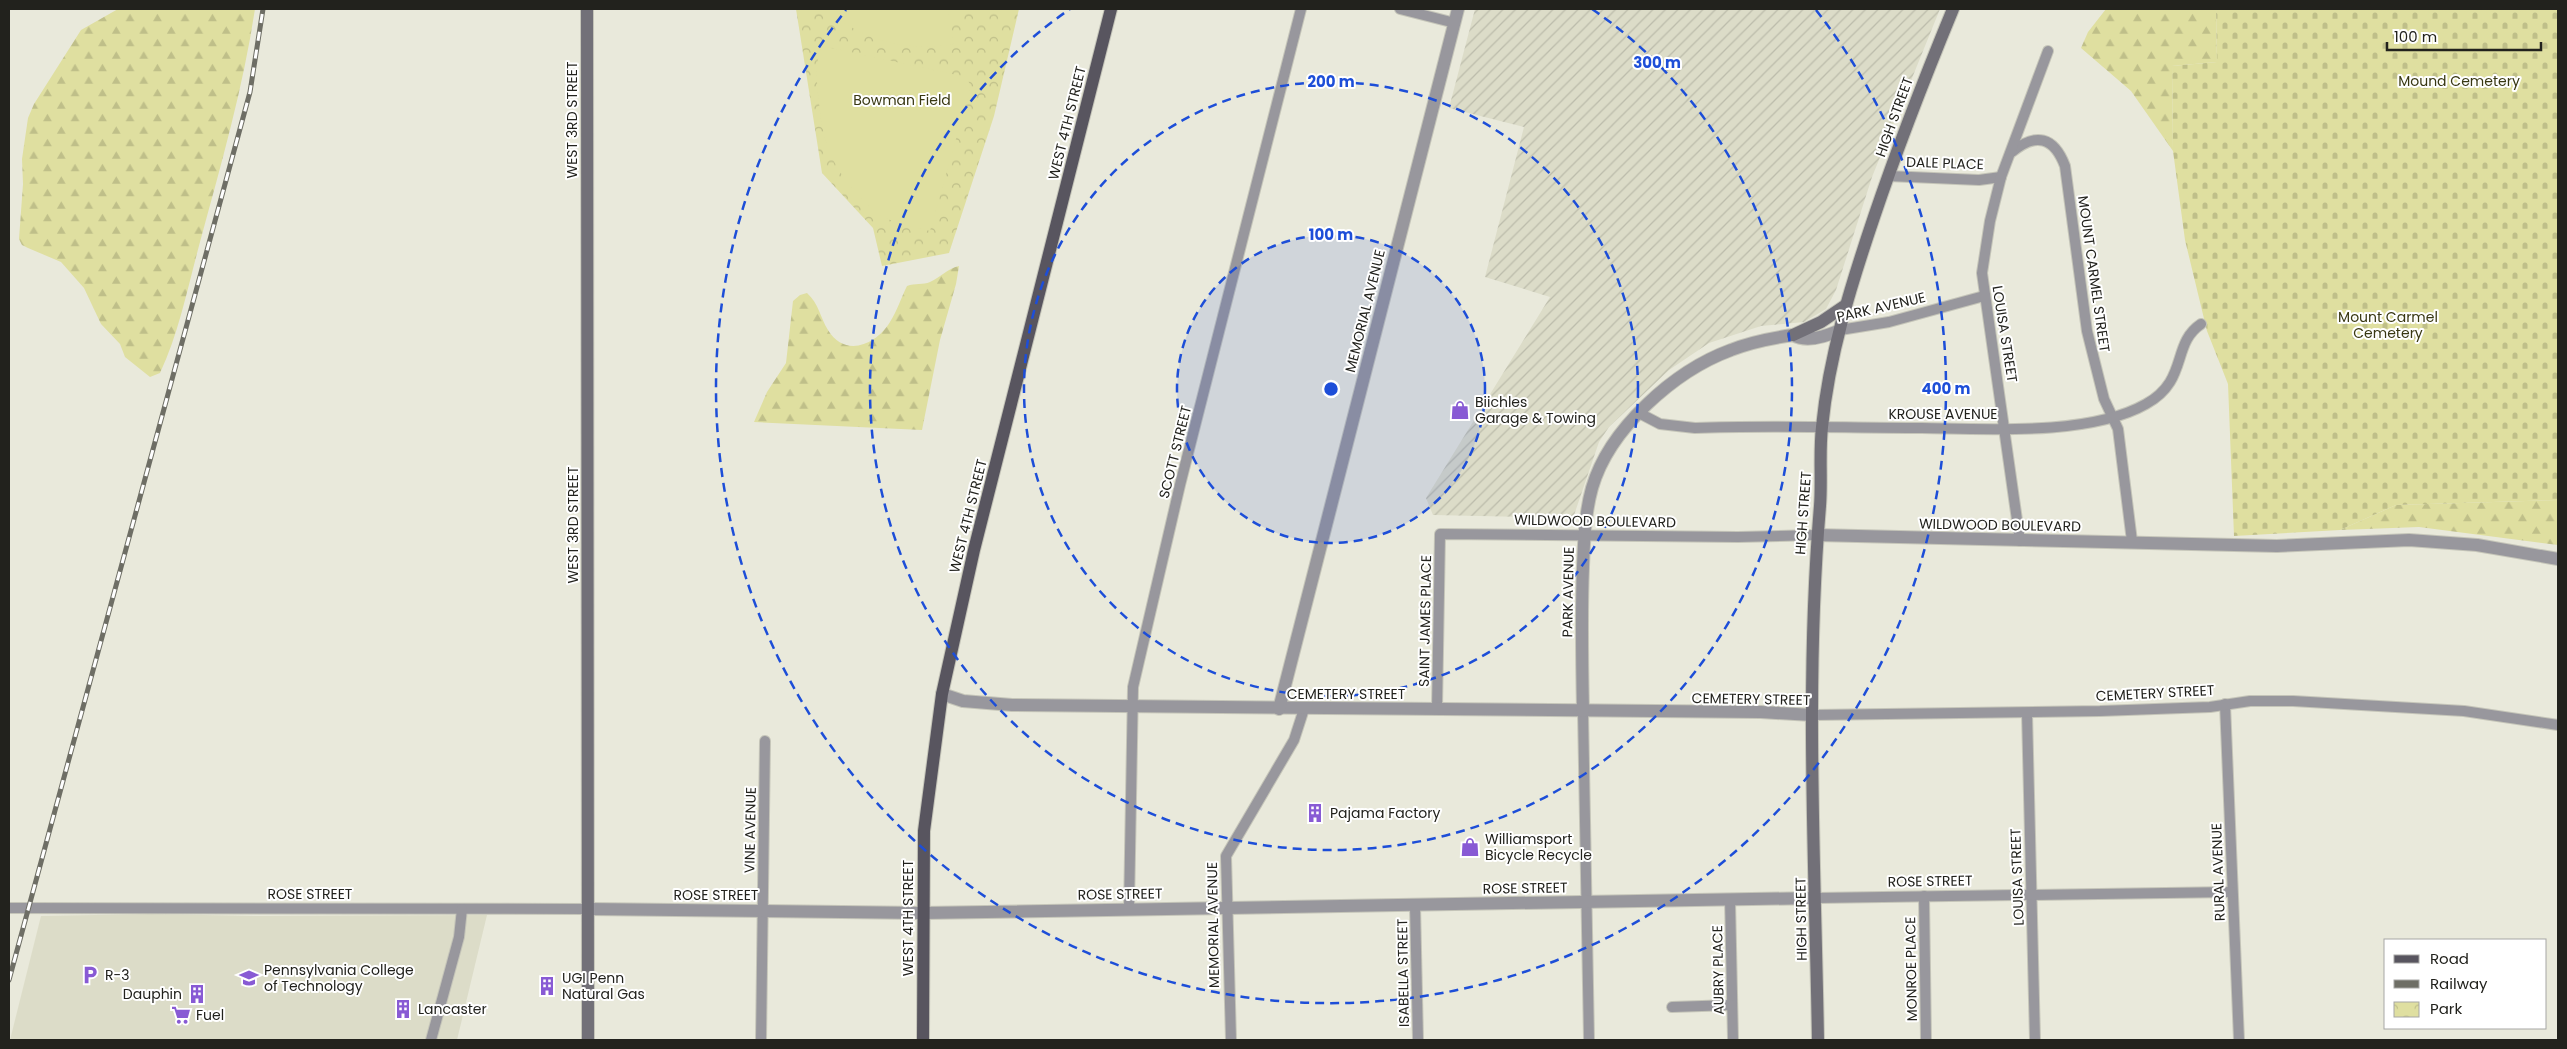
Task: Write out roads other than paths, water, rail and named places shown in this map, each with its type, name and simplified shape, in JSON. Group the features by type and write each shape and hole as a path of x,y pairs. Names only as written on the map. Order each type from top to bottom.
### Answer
{"main road":[{"name":"WEST 3RD STREET","path":"587,9 588,1040"},
{"name":"WEST 4TH STREET","path":"922,1040 924,831 942,694 974,550 1111,9"},
{"name":"HIGH STREET","path":"1818,1040 1812,715 1816,535 1820,506 1822,428 1846,305 1888,176 1953,9"},
{"path":"1793,335 1821,322 1846,305"}],"street":[{"name":"SCOTT STREET","path":"1130,909 1132,707 1135,677 1218,335 1302,9"},
{"path":"1400,9 1454,23"},
{"name":"MEMORIAL AVENUE","path":"1280,709 1323,531 1458,9"},
{"name":"LOUISA STREET","path":"2020,541 1982,272 1985,246 2002,177 2048,51"},
{"name":"MOUNT CARMEL STREET","path":"2012,152 2029,141 2042,140 2056,148 2063,160 2086,331 2104,399 2114,418 2122,447 2132,541"},
{"name":"DALE PLACE","path":"1888,176 1979,180 2002,177"},
{"name":"PARK AVENUE","path":"1589,1040 1583,711 1584,535 1592,489 1603,461 1613,444 1639,412 1667,388 1707,361 1753,343 1793,335 1800,339 1829,335 1840,330 1889,322 1984,296"},
{"name":"KROUSE AVENUE","path":"1639,412 1652,421 1680,427 2004,428 2077,425 2114,418 2146,404 2168,387 2177,372 2188,336 2201,324"},
{"name":"WILDWOOD BOULEVARD","path":"1440,534 1816,535 2020,541 2132,541 2277,546 2417,540 2477,545 2558,559"},
{"name":"SAINT JAMES PLACE","path":"1437,710 1440,534"},
{"name":"CEMETERY STREET","path":"942,694 981,704 1280,709 1761,712 1812,715 2027,713 2210,707 2225,704 2293,701 2464,711 2558,725"},
{"name":"RURAL AVENUE","path":"2225,704 2239,1040"},
{"name":"MEMORIAL AVENUE","path":"1231,1040 1226,856 1294,740 1304,709"},
{"name":"LOUISA STREET","path":"2027,713 2035,1040"},
{"name":"VINE AVENUE","path":"761,1040 765,741"},
{"name":"ROSE STREET","path":"9,908 588,909 922,913 2232,892"},
{"name":"MONROE PLACE","path":"1924,896 1926,1040"},
{"name":"AUBRY PLACE","path":"1730,900 1733,1040"},
{"name":"ISABELLA STREET","path":"1416,905 1418,1040"},
{"path":"432,1040 459,937 462,909"},
{"path":"1672,1007 1732,1005"}],"railway":[{"path":"9,980 250,92 263,9"}],"place":[{"name":"Biichles Garage & Towing","path":"1460,410"},
{"name":"Pajama Factory","path":"1315,813"},
{"name":"Williamsport Bicycle Recycle","path":"1470,847"},
{"name":"R-3","path":"90,975"},
{"name":"Pennsylvania College of Technology","path":"249,978"},
{"name":"UGI Penn Natural Gas","path":"547,986"},
{"name":"Dauphin","path":"197,994"},
{"name":"Lancaster","path":"403,1009"},
{"name":"Fuel","path":"181,1015"}],"park label":[{"name":"Mound Cemetery","path":"2459,81"},
{"name":"Bowman Field","path":"902,100"},
{"name":"Mount Carmel Cemetery","path":"2388,326"}]}
